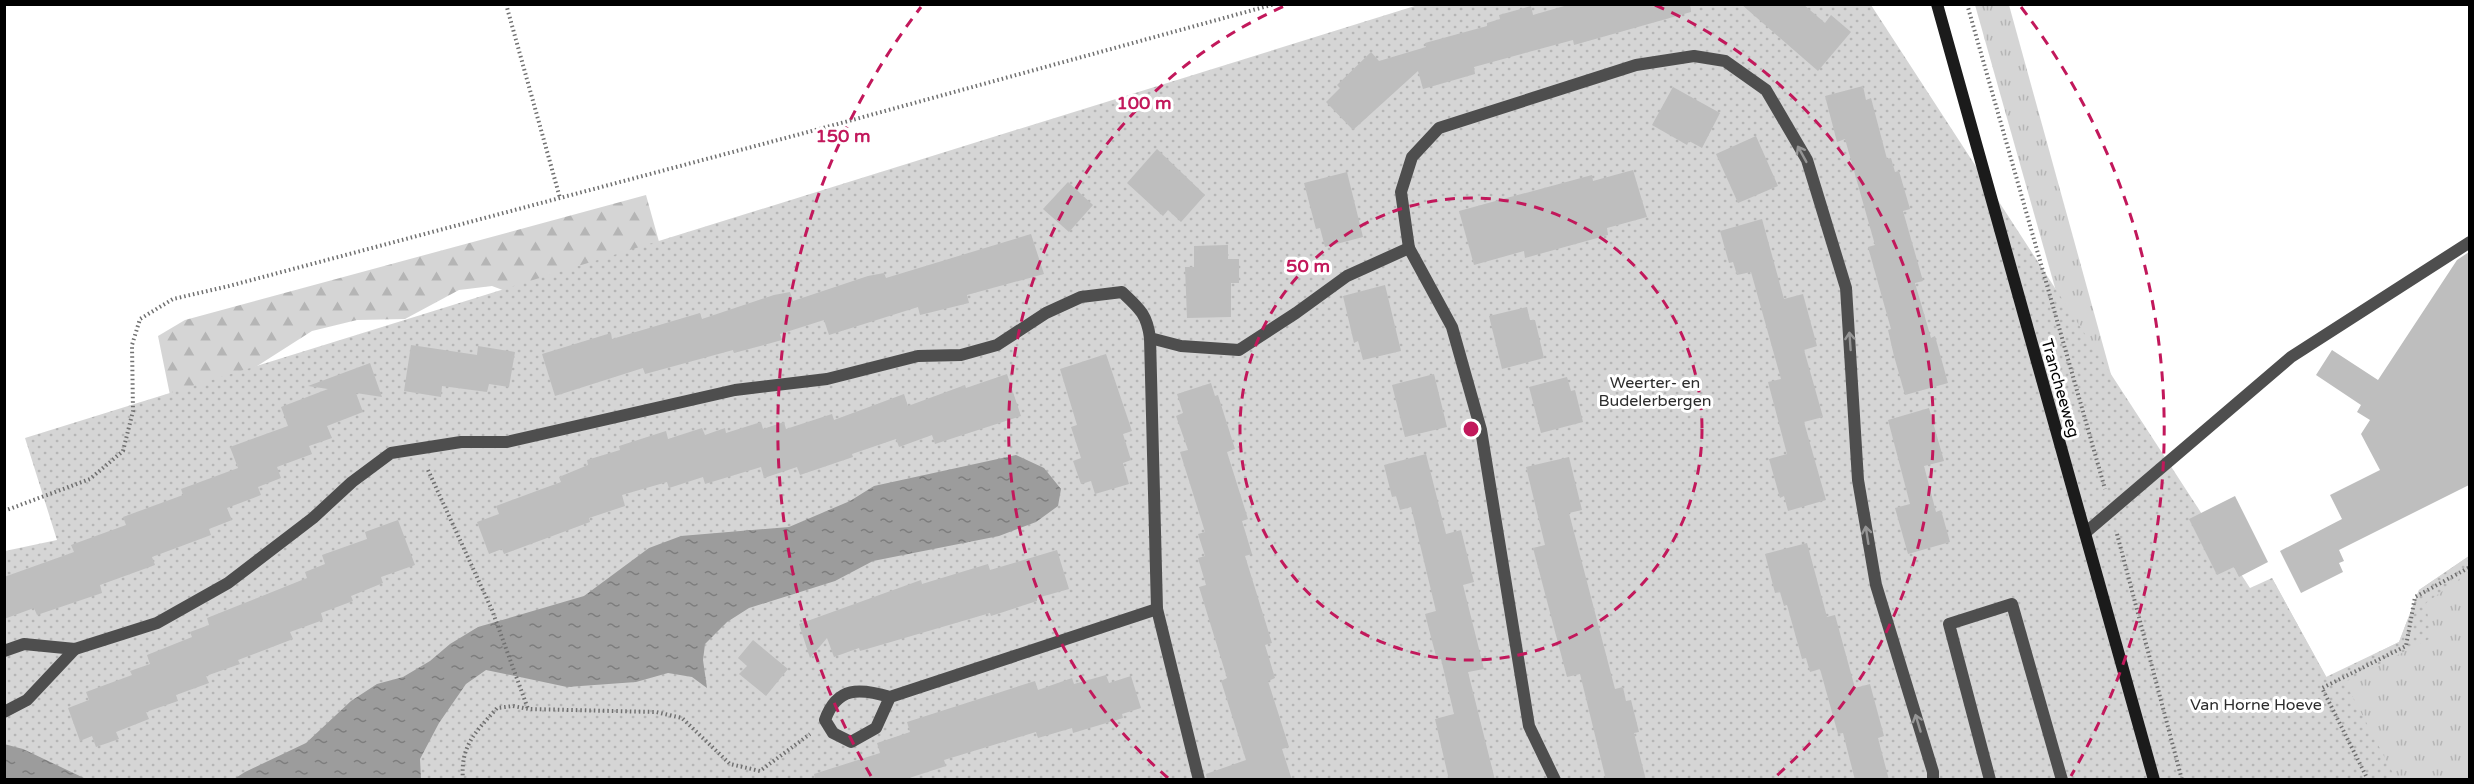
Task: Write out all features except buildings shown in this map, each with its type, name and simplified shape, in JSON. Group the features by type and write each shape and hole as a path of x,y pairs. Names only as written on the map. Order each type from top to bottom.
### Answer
{"street":[{"name":"Trancheeweg","path":"1937,4 2154,780"}],"lane":[{"path":"1555,780 1529,726 1480,430 1452,327 1409,248 1401,192 1412,157 1439,128 1636,65 1694,56 1725,61 1766,90 1807,160 1846,288 1858,480 1875,585 1933,772 1933,780"},
{"path":"2085,533 2291,357 2469,242"},
{"path":"1150,338 1181,346 1239,350 1347,276 1409,248"},
{"path":"4,651 24,644 75,649 157,623 228,583 313,518 352,482 391,453 461,442 507,442 735,390 827,379 918,356 961,355 997,345 1046,313 1082,297 1122,292 1148,320 1157,609 1199,780"},
{"path":"1990,780 1949,624 2013,604 2062,780"},
{"path":"890,697 876,728 851,742 833,733 826,722 830,704 847,692 868,690 890,697 1157,609"},
{"path":"4,712 27,700 75,649"}],"path":[{"path":"506,4 560,198"},
{"path":"4,511 90,479 123,451 133,411 132,345 140,320 173,299 560,198 1275,4"},
{"name":"Trancheeweg","path":"1967,4 2111,510 2182,780"},
{"path":"418,447 492,610 528,709"},
{"path":"2368,780 2322,688 2406,646 2415,597 2469,567"},
{"path":"463,780 462,764 470,740 497,708 513,706 528,709 656,712 682,718 730,764 760,771 826,722"}],"green space":[{"name":"Weerter- en Budelerbergen","path":"1418,5 1871,5 2250,588 2272,578 2326,677 2399,642 2419,590 2469,556 2469,572 2426,603 2431,638 2345,682 2396,779 5,780 5,551 57,540 25,438"},
{"path":"1975,5 2009,5 2120,407 2093,422"},
{"path":"646,195 661,249 516,295 492,286 459,290 405,319 357,320 312,331 235,380 183,459 158,336 185,320"},
{"name":"Van Horne Hoeve","path":"2469,556 2469,779 2202,779 2272,578 2327,678 2399,642 2419,590"}],"water":[{"path":"1016,455 1044,468 1061,489 1058,506 1036,522 999,536 873,561 835,581 749,608 727,622 705,644 703,660 707,688 692,677 668,673 636,682 567,687 486,670 466,684 439,723 420,759 421,779 234,779 306,743 351,701 377,684 403,677 478,627 584,596 649,548 681,536 789,527 850,501 874,486"},
{"path":"4,744 23,749 86,779 5,779"}]}
